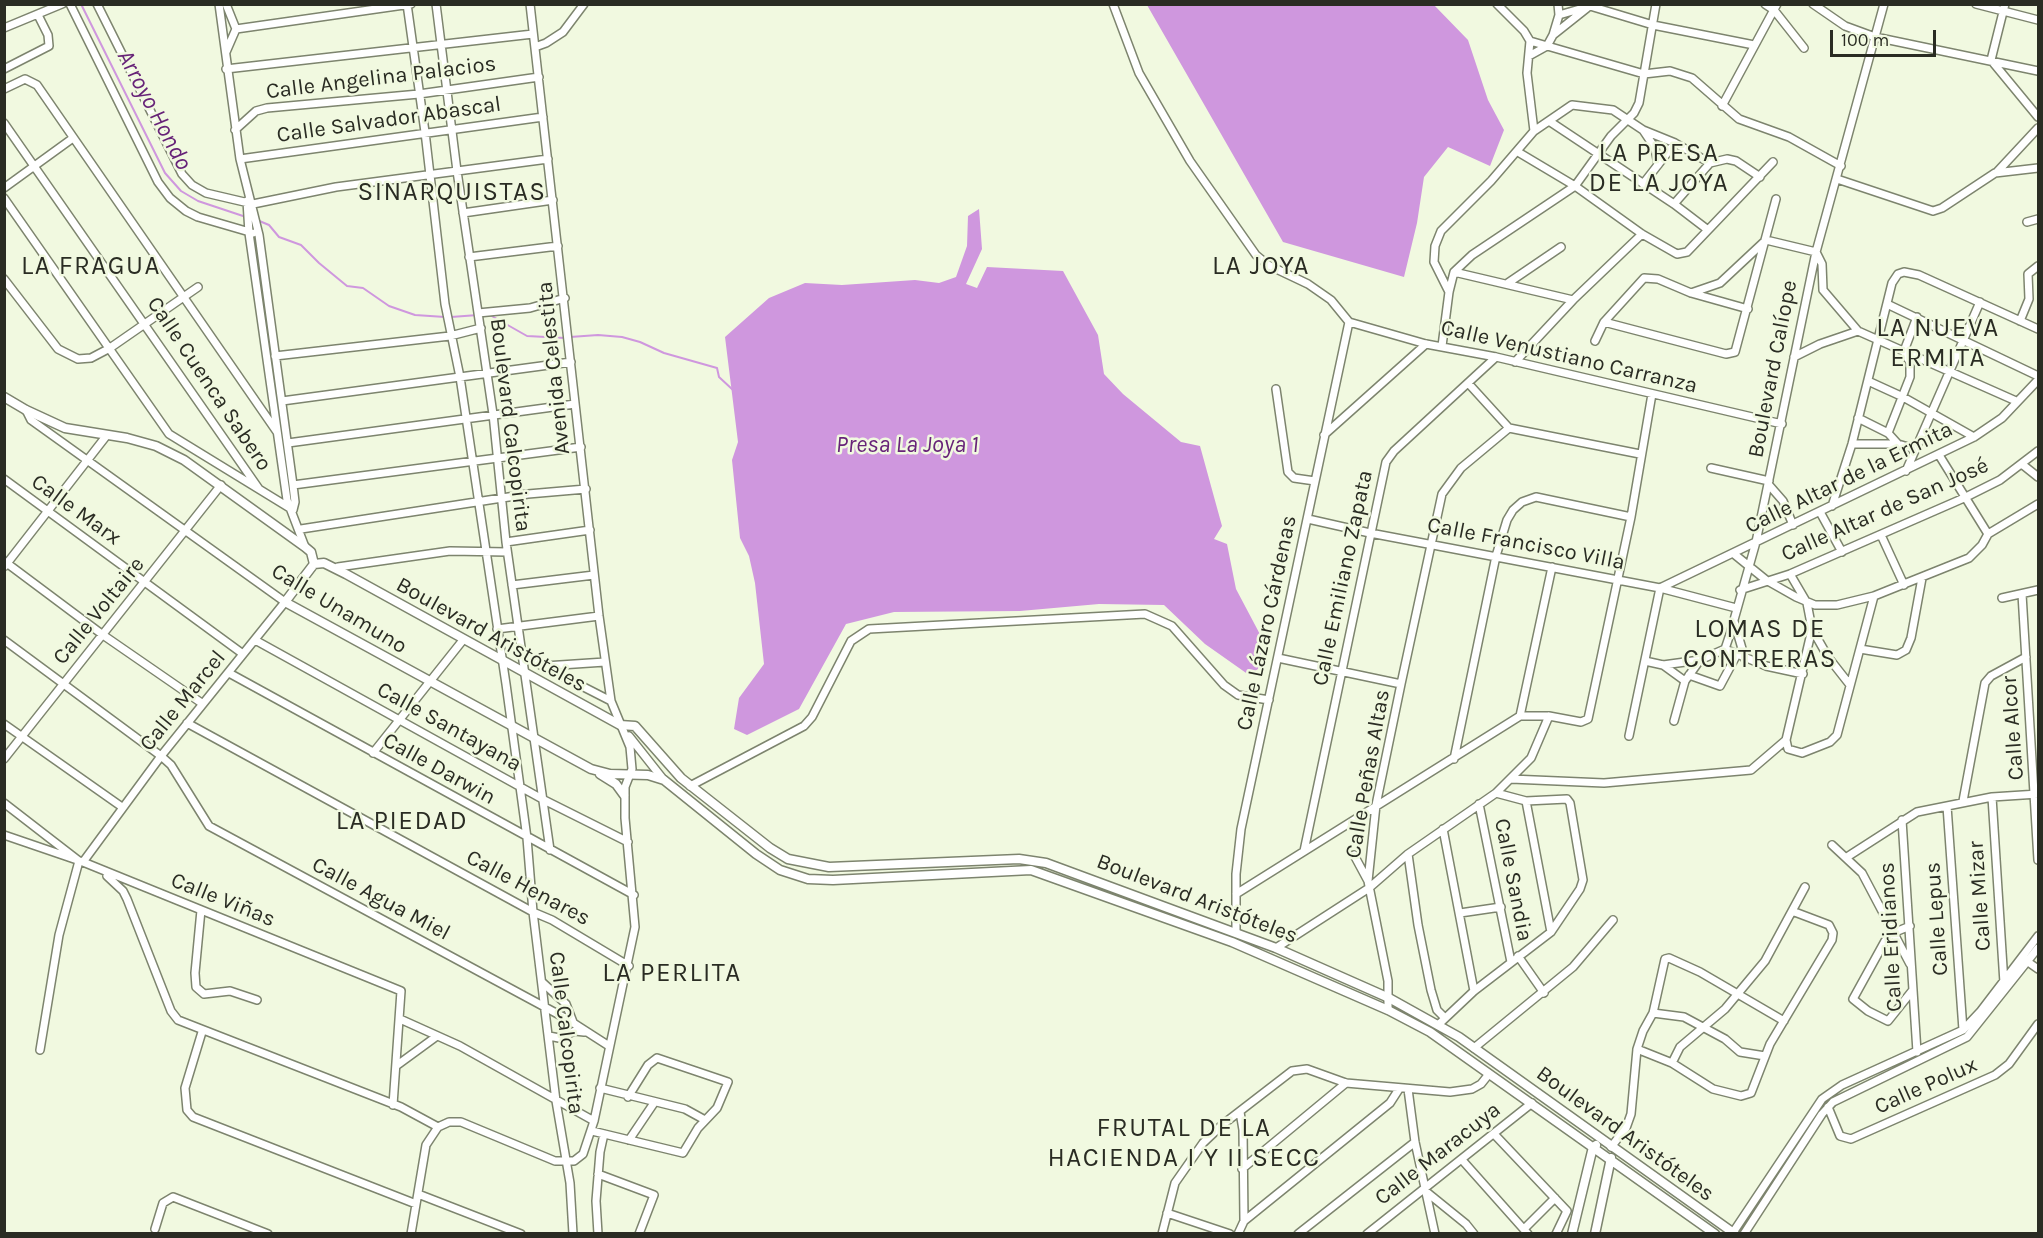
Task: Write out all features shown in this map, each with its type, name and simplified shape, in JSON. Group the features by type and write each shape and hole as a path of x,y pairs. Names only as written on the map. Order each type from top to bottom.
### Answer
{"street":[{"path":"4,28 62,4"},
{"path":"70,4 158,182 177,205 186,211 259,235"},
{"path":"97,4 186,180 206,193 249,206 287,196 548,159"},
{"path":"219,4 235,130 249,193 249,233 287,500 301,529 305,547"},
{"path":"225,54 236,28 226,4"},
{"name":"Boulevard Calcopirita","path":"436,4 451,129 493,414 507,552 550,850"},
{"name":"Avenida Celestita","path":"530,4 565,298 598,616 611,701 630,747 630,774 624,795"},
{"path":"535,46 546,43 563,32 584,4"},
{"path":"1113,4 1139,73 1190,161 1256,255 1268,265 1308,284 1331,300 1349,322"},
{"path":"1497,4 1524,31 1530,41 1527,73 1534,131"},
{"path":"1529,56 1547,46 1559,15 1558,4"},
{"path":"1442,346 1454,272 1472,255 1575,186 1615,132 1630,119 1639,103 1656,4"},
{"path":"1765,4 1775,7 1804,48"},
{"path":"1814,4 1845,26 1875,37 2038,71"},
{"name":"Boulevard Calíope","path":"1725,650 1740,590 1756,542 1782,424 1815,252 1841,166 1884,4"},
{"path":"1976,4 2004,8 2038,20"},
{"path":"236,28 409,5"},
{"name":"Boulevard Calcopirita","path":"409,5 450,336 460,377 487,551 496,629 527,838"},
{"path":"1559,15 1591,5 1653,25 1754,45"},
{"path":"1553,35 1591,5"},
{"path":"1722,106 1775,7"},
{"path":"1991,60 2004,8"},
{"path":"4,69 49,46 48,35 38,15"},
{"path":"226,69 533,34"},
{"path":"1530,41 1644,74 1670,71 1692,78 1722,106 1749,124 1789,137 1841,166"},
{"path":"1991,60 2038,117"},
{"name":"Calle Angelina Palacios","path":"235,130 256,111 267,108 419,94 447,88 539,77"},
{"path":"4,89 18,81 33,82 277,432"},
{"path":"1449,292 1434,262 1435,246 1441,231 1518,152 1534,131 1572,105 1603,107 1630,119 1643,130 1655,148 1658,165"},
{"name":"Calle Salvador Abascal","path":"240,159 543,117"},
{"path":"1549,121 1674,204 1708,230"},
{"name":"Calle Cuenca Sabero","path":"4,123 259,489"},
{"path":"1837,179 1933,211 1942,208 1995,173 2038,128"},
{"path":"1643,130 1674,142 1710,163"},
{"path":"4,188 73,138"},
{"path":"1643,184 1674,142"},
{"path":"1518,152 1575,186 1642,234 1677,254 1687,252 1773,162"},
{"path":"1674,204 1710,163 1727,159 1736,160 1760,177"},
{"path":"1995,173 2038,168"},
{"path":"4,198 169,434 293,510"},
{"path":"1604,322 1731,354 1737,348 1776,199"},
{"path":"463,213 553,200"},
{"path":"249,206 255,213 259,235 296,502 293,510"},
{"path":"2027,222 2038,219"},
{"path":"1515,362 1642,234"},
{"path":"1766,240 1815,252 1822,264 1822,290 1858,331 2016,401"},
{"path":"1691,293 1720,283 1766,240"},
{"path":"469,257 558,246"},
{"path":"1508,284 1561,247"},
{"path":"2020,321 2029,299 2030,271 2038,266"},
{"path":"1454,272 1574,300"},
{"path":"1832,506 1852,444 1894,278 1904,272 1919,275 2038,329"},
{"path":"1595,340 1604,322 1644,278 1658,279 1691,293 1748,309"},
{"path":"4,279 62,352 85,359 110,348 198,286"},
{"path":"275,356 450,336 479,319 565,298"},
{"path":"1906,471 1980,302"},
{"path":"1887,304 1965,339 2038,376"},
{"path":"1888,433 1904,397 1911,370 1904,351 1917,317"},
{"name":"Calle Venustiano Carranza","path":"1349,322 1426,344 1496,357 1782,424"},
{"name":"Calle Lázaro Cárdenas","path":"1236,932 1236,894 1241,829 1349,322"},
{"path":"1794,357 1820,344 1858,331"},
{"path":"1324,435 1426,344"},
{"name":"Calle Emiliano Zapata","path":"1304,851 1370,533 1388,458 1496,357"},
{"path":"282,401 571,362"},
{"name":"Calle Altar de la Ermita","path":"1660,588 1974,437 2002,418 2038,380"},
{"path":"1868,381 1904,397 1974,437"},
{"path":"1468,383 1509,428 1640,454"},
{"path":"1276,389 1288,472 1294,478 1315,481"},
{"path":"1236,894 1520,716 1549,716 1581,722 1588,719 1631,517 1640,454 1653,394"},
{"name":"Boulevard Aristóteles","path":"4,397 65,428 127,438 167,451 221,485 305,547 311,552 314,564 324,563 346,574 620,725 664,780 756,854 780,870 816,879 1019,870 1041,872 1232,942 1388,1010 1458,1050 1715,1233"},
{"path":"288,443 575,404"},
{"name":"Calle Unamuno","path":"26,410 31,420 285,602 512,728 598,772 648,774 664,780"},
{"path":"1858,418 1888,433 1898,444"},
{"name":"Calle Peñas Altas","path":"1388,1010 1388,981 1369,884 1377,805 1401,684 1442,494 1452,477 1509,428"},
{"path":"106,435 5,564 203,704"},
{"path":"1852,444 1898,444 1915,449"},
{"path":"293,485 581,447"},
{"name":"Calle Altar de San José","path":"1740,590 1790,574 1964,498 2023,465 2038,451"},
{"path":"1939,455 1988,534"},
{"path":"2023,465 2038,477"},
{"path":"1711,468 1769,483 1783,501 1793,525"},
{"name":"Calle Marx","path":"4,479 243,654"},
{"name":"Calle Voltaire","path":"4,759 221,485"},
{"path":"301,529 479,502 586,489"},
{"path":"1454,759 1496,556 1507,520 1513,510 1529,498 1631,517"},
{"path":"1734,554 1766,580 1807,603 1826,606 1874,596 1968,558 1982,545 1988,534 2038,504"},
{"path":"1820,512 1842,552"},
{"name":"Calle Francisco Villa","path":"1308,519 1431,545 1660,588 1736,608"},
{"path":"506,542 590,530"},
{"path":"1881,535 1904,585"},
{"name":"Boulevard Aristóteles","path":"305,547 346,574"},
{"path":"338,567 429,553 507,552"},
{"name":"Calle Marcel","path":"81,862 161,756 314,564"},
{"path":"1520,716 1552,567"},
{"path":"1790,574 1807,603 1812,629 1828,657 1851,685"},
{"path":"512,585 594,575"},
{"path":"1860,650 1887,654 1902,653 1911,638 1922,578"},
{"path":"1629,736 1660,588"},
{"path":"2002,598 2038,590"},
{"name":"Calle Alcor","path":"2022,594 2037,794 2038,860"},
{"path":"1812,629 1786,740 1788,749 1802,753 1830,742 1837,735 1874,596"},
{"path":"690,786 804,726 812,717 851,641 869,629 1145,614 1172,626 1224,685 1238,695 1269,700"},
{"path":"496,629 598,616"},
{"path":"1734,618 1745,659"},
{"name":"Calle Agua Miel","path":"4,640 161,756 171,765 204,820 216,830 573,1022 584,1032 609,1046"},
{"name":"Calle Santayana","path":"255,640 544,800 628,842"},
{"path":"372,753 463,640"},
{"path":"1662,665 1700,660 1725,650 1745,659 1803,674"},
{"path":"523,656 611,701"},
{"path":"1645,661 1662,665 1687,678 1720,686 1736,656"},
{"path":"1963,801 1986,683 1991,676 2026,657"},
{"path":"1278,658 1401,684"},
{"path":"1674,721 1687,678 1700,660"},
{"path":"544,666 605,662"},
{"name":"Calle Darwin","path":"229,673 634,895"},
{"path":"1276,948 1496,792 1530,758 1549,716"},
{"name":"Calle Henares","path":"188,723 533,912 552,920 629,966"},
{"path":"4,724 122,807"},
{"name":"Boulevard Aristóteles","path":"620,725 635,726 642,731 690,786 770,848 788,859 829,867 1019,859 1039,861 1062,867 1236,932 1389,998 1474,1048 1733,1233"},
{"path":"1510,779 1604,783 1751,770 1786,740"},
{"path":"411,1233 426,1144 438,1127 449,1122 461,1122 551,1160 574,1161 583,1154 592,1131 609,1046 629,966 635,927 624,795 616,784 598,772"},
{"path":"1438,1025 1474,991 1551,932 1577,895 1583,880 1570,803 1563,798 1526,801 1496,792"},
{"path":"1847,857 1917,812 1992,796 2037,794"},
{"name":"Calle Mizar","path":"1992,796 2004,993"},
{"path":"1526,801 1551,932"},
{"path":"4,803 81,862 59,935 40,1050"},
{"name":"Calle Sandia","path":"1479,804 1511,962"},
{"name":"Calle Lepus","path":"1947,806 1963,1030"},
{"name":"Calle Eridianos","path":"1902,820 1917,1052"},
{"path":"1443,829 1474,991"},
{"name":"Calle Viñas","path":"4,835 81,862 399,990 402,995 393,1105"},
{"name":"Calle Calcopirita","path":"527,838 533,912 556,1101 571,1194 573,1233"},
{"path":"1832,845 1847,857 1870,886 1911,965"},
{"path":"1408,854 1418,925 1431,990 1437,1010 1444,1017"},
{"path":"1354,855 1369,884"},
{"path":"922,863 916,869 924,875"},
{"path":"893,864 902,870 900,874 893,877"},
{"path":"100,871 123,891 171,1011 178,1020 202,1032 393,1105 438,1127"},
{"path":"1672,1063 1680,1047 1725,1009 1765,961 1805,887"},
{"path":"1460,913 1501,906"},
{"path":"201,910 195,973 196,987 206,995 230,991 257,1000"},
{"path":"1637,1049 1672,1063 1713,1089 1747,1096 1756,1086 1765,1056 1833,933 1829,925 1824,922 1792,911"},
{"path":"1474,1048 1544,993 1588,951 1613,920"},
{"path":"1910,926 1893,933 1880,947 1853,996 1854,1003 1888,1021 1912,991"},
{"path":"1733,1233 1815,1106 1827,1094 1963,1030 2038,936"},
{"path":"1744,1233 1828,1107 1845,1094 1967,1037 2038,948"},
{"path":"1518,956 1544,993"},
{"path":"1595,1233 1611,1161 1611,1148 1626,1128 1631,1114 1637,1049 1643,1031 1653,1013 1665,959 1669,958 1691,968 1737,992 1784,1021"},
{"path":"2028,962 2038,969"},
{"path":"542,982 566,1004 573,1022"},
{"path":"1653,1013 1672,1014 1725,1039 1740,1052 1765,1056"},
{"path":"400,1019 479,1056 594,1122"},
{"name":"Calle Polux","path":"1828,1107 1840,1136 1847,1140 1856,1137 1995,1075 2008,1064 2038,1024"},
{"path":"549,1036 560,1038 575,1031 584,1032"},
{"path":"202,1032 185,1088 187,1110 193,1116 416,1204"},
{"path":"396,1066 437,1036"},
{"path":"592,1131 678,1153 685,1152 705,1120 717,1108 728,1082 660,1058 654,1058 628,1097"},
{"path":"1161,1233 1175,1183 1182,1170 1214,1131 1297,1069 1307,1069 1346,1083 1399,1089 1462,1091 1481,1084 1489,1074"},
{"path":"1242,1169 1346,1083"},
{"path":"1842,1085 1845,1094"},
{"path":"600,1088 628,1097 685,1109 705,1120"},
{"path":"1238,1233 1244,1221 1390,1103 1399,1089"},
{"path":"1408,1089 1415,1142 1435,1233"},
{"path":"629,1140 654,1103"},
{"name":"Calle Maracuya","path":"1367,1233 1463,1161 1532,1104"},
{"path":"1240,1112 1243,1130 1244,1221"},
{"path":"1561,1124 1562,1128 1587,1149 1590,1161"},
{"path":"598,1233 598,1174 604,1134"},
{"path":"1495,1135 1576,1217"},
{"path":"1298,1233 1415,1142"},
{"path":"1572,1233 1593,1148 1596,1145 1611,1148"},
{"path":"1463,1161 1526,1231 1555,1198"},
{"path":"598,1174 650,1192 655,1199 639,1233"},
{"path":"1424,1190 1474,1233"},
{"path":"417,1194 521,1233"},
{"path":"155,1229 163,1203 172,1197 268,1233"},
{"path":"1556,1233 1565,1208"},
{"path":"1167,1213 1230,1233"}],"water":[{"path":"1147,5 1434,5 1468,40 1488,100 1504,130 1490,166 1448,147 1424,177 1417,223 1404,277 1283,242"},
{"name":"Presa La Joya 1","path":"979,209 982,249 966,284 977,288 987,267 1063,271 1098,335 1104,374 1123,394 1181,442 1200,446 1222,526 1214,539 1227,544 1236,589 1263,640 1258,669 1249,675 1205,644 1164,605 1099,604 1020,611 894,612 846,624 799,709 747,735 734,729 739,698 764,664 755,583 749,556 740,538 732,460 738,442 725,337 769,298 805,283 842,285 915,280 939,283 956,277 967,246 968,216"}],"waterway":[{"name":"Arroyo Hondo","path":"81,4 165,173 181,191 198,201 246,217"},
{"name":"Arroyo Hondo","path":"257,220 269,225 279,237 301,245 347,286 363,288 389,306 415,315 445,317"},
{"name":"Arroyo Hondo","path":"451,317 478,315"},
{"name":"Arroyo Hondo","path":"490,315 527,336 565,338"},
{"name":"Arroyo Hondo","path":"570,337 598,335 622,337 640,342 664,353 717,368 719,377 733,390"}],"district":[{"name":"LA PRESA DE LA JOYA","path":"1659,169"},
{"name":"SINARQUISTAS","path":"452,193"},
{"name":"LA FRAGUA","path":"91,267"},
{"name":"LA JOYA","path":"1261,267"},
{"name":"LA NUEVA ERMITA","path":"1938,344"},
{"name":"LOMAS DE CONTRERAS","path":"1760,645"},
{"name":"LA PIEDAD","path":"402,822"},
{"name":"LA PERLITA","path":"672,974"},
{"name":"FRUTAL DE LA HACIENDA I Y II SECC","path":"1184,1144"}]}
